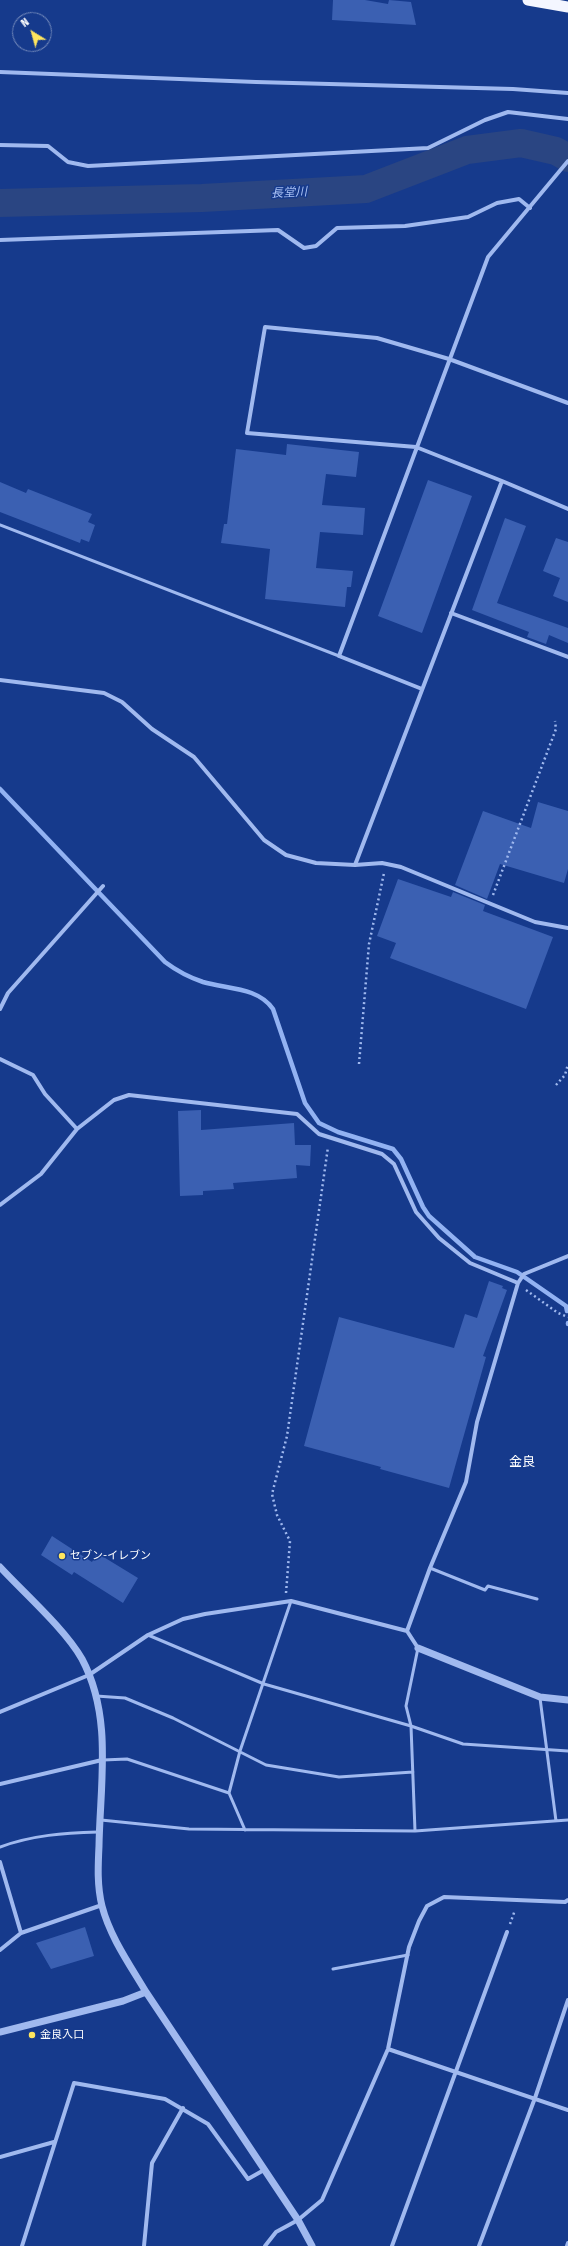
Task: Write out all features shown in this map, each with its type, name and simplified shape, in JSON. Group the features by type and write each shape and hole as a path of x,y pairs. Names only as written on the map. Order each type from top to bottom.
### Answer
{"highway":[{"path":"528,0 541,1 568,7"}],"street":[{"path":"0,72 256,82 513,89 568,93"},
{"path":"0,145 48,146 68,162 88,166 428,148 485,120 508,112 568,118"},
{"path":"422,689 339,656 488,257 568,161"},
{"path":"0,240 278,230 304,248 316,246 337,228 405,226 468,217 497,202 519,199 530,208"},
{"path":"568,404 449,359 377,338 265,327 247,433 416,447 568,508"},
{"path":"355,865 502,481"},
{"path":"451,613 568,657"},
{"path":"0,680 104,693 122,702 152,729 194,757 264,840 286,855 316,863 355,865 386,864 401,867 536,922 568,928"},
{"path":"0,1009 8,993 103,886"},
{"path":"0,1059 33,1075 45,1094 76,1129"},
{"path":"0,1205 41,1174 76,1129 114,1100 129,1095 297,1114 319,1134 382,1154 394,1164 416,1212 439,1238 470,1264 519,1281"},
{"path":"407,1631 430,1568 466,1482 477,1422 519,1281 524,1274 568,1256"},
{"path":"0,1567 72,1644 89,1675 96,1696 102,1721 103,1760 99,1820 98,1877 102,1906 108,1922 125,1958 146,1992 298,2220 312,2246"},
{"path":"0,1712 89,1675 148,1635 183,1619 286,1601 291,1601 407,1631 418,1648 540,1697 568,1700"},
{"path":"0,1784 103,1760"},
{"path":"0,1862 21,1932"},
{"path":"265,2246 276,2232 298,2220 322,2200 388,2049 408,1955 419,1921 427,1906 444,1897 567,1903"},
{"path":"0,1950 21,1932 102,1906"},
{"path":"392,2246 507,1932"},
{"path":"0,2032 123,2001 146,1992"},
{"path":"479,2246 535,2098 568,2000"},
{"path":"388,2049 568,2110"},
{"path":"22,2246 74,2083 165,2099 183,2108 208,2124 248,2179 264,2170"},
{"path":"144,2246 152,2163 183,2108"},
{"path":"0,2157 54,2142"}],"lane":[{"path":"0,525 339,656"},
{"path":"430,1568 485,1590 488,1586 537,1599"},
{"path":"245,1830 229,1793 240,1751 291,1601"},
{"path":"148,1635 264,1684 411,1726 463,1744 547,1751 568,1751"},
{"path":"415,1831 411,1726 406,1706 418,1648"},
{"path":"96,1696 125,1698 240,1751 266,1765 339,1777 413,1772"},
{"path":"540,1697 556,1821"},
{"path":"103,1760 127,1759 229,1793"},
{"path":"99,1820 189,1829 415,1831 568,1820"},
{"path":"0,1847 17,1841 50,1834 99,1832"},
{"path":"332,1969 408,1955"}],"path":[{"path":"490,904 556,730 555,721"},
{"path":"359,1064 368,944 386,864"},
{"path":"556,1085 565,1075 568,1064"},
{"path":"286,1601 290,1541 277,1515 272,1494 287,1436 329,1138"},
{"path":"519,1281 558,1313 568,1317"},
{"path":"507,1932 518,1900"}],"building":[{"path":"333,0 365,0 388,4 389,0 411,2 416,25 332,20"},
{"path":"287,444 359,452 356,477 326,474 322,505 365,508 363,535 320,532 316,568 353,571 351,587 347,587 345,607 265,599 270,549 221,543 224,524 227,524 236,449 286,455"},
{"path":"428,480 472,496 422,633 378,616"},
{"path":"0,482 26,493 28,489 92,514 88,522 95,525 89,542 81,539 80,543 0,512"},
{"path":"505,518 526,526 497,603 568,628 568,643 549,635 546,644 527,637 529,632 472,610"},
{"path":"556,538 568,542 568,602 553,596 560,578 543,571"},
{"path":"538,802 568,811 568,869 564,883 500,864 487,899 455,885 483,811 531,828"},
{"path":"398,879 451,897 453,892 485,905 483,911 553,937 526,1009 390,958 396,943 377,936"},
{"path":"201,1110 201,1130 294,1123 295,1145 311,1145 310,1166 296,1165 297,1178 233,1183 234,1189 203,1191 203,1195 180,1196 178,1111"},
{"path":"489,1281 503,1286 502,1288 507,1290 483,1356 486,1357 449,1488 380,1469 381,1467 304,1446 339,1317 454,1348 465,1314 477,1318"},
{"path":"52,1536 92,1562 97,1553 138,1578 123,1603 74,1572 72,1575 41,1555"},
{"path":"85,1927 94,1956 51,1969 36,1943"}],"waterway":[{"name":"長堂川","path":"0,203 202,198 366,189 467,150 521,143 556,151 568,158"},
{"path":"0,789 165,962 183,974 203,982 251,993 259,996 267,1002 273,1009 305,1103 319,1123 338,1132 393,1149 401,1159 423,1207 429,1216 475,1257 517,1272 566,1306 567,1311"}],"place":[{"name":"セブン-イレブン","path":"62,1556"},
{"name":"金良入口","path":"32,2035"}],"district":[{"name":"金良","path":"522,1462"}]}
